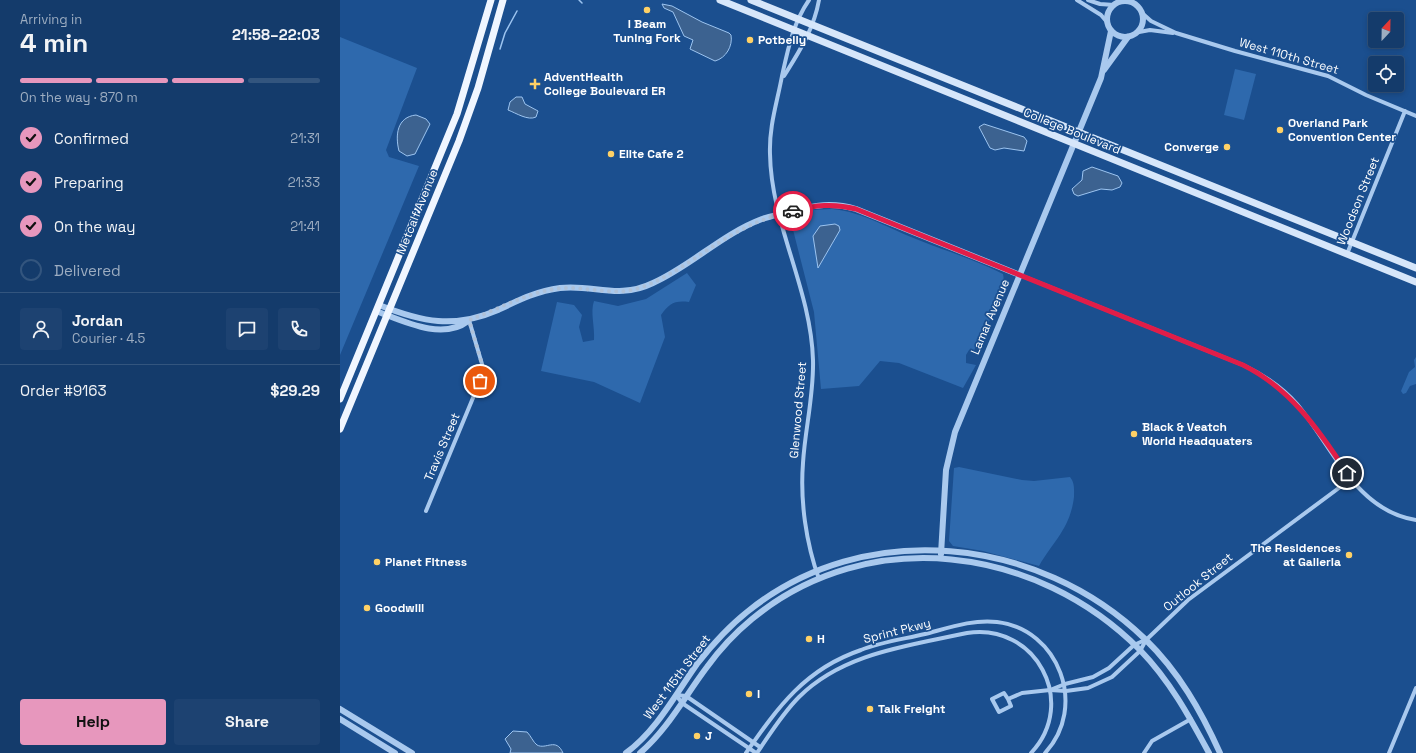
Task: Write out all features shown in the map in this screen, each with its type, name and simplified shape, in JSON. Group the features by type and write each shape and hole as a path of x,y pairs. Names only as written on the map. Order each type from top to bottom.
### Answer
{"main road":[{"name":"Metcalf Avenue","path":"340,399 457,114 491,0"},
{"name":"Metcalf Avenue","path":"340,428 469,114 503,0"},
{"name":"College Boulevard","path":"720,0 1416,282"},
{"name":"College Boulevard","path":"751,0 1416,268"}],"street":[{"name":"Glenwood Street","path":"809,0 800,12 794,30 773,113 770,145 771,175 780,214 805,303 812,342 813,379 802,479 807,533 819,579"},
{"name":"Glenwood Street","path":"782,80 808,36 816,16 819,0"},
{"path":"1077,0 1101,15 1107,22 1111,31 1118,36 1128,37 1138,32 1143,24 1139,0"},
{"path":"1088,0 1100,4 1114,5"},
{"path":"1107,22 1108,14 1114,5 1122,1 1132,2 1141,10"},
{"name":"West 110th Street","path":"1141,10 1151,21 1176,33 1235,51 1328,76 1366,95 1416,116"},
{"name":"West 110th Street","path":"1138,32 1150,30 1176,33"},
{"name":"Lamar Avenue","path":"940,559 945,485 953,438 964,407 1080,132 1104,70 1111,31"},
{"name":"Lamar Avenue","path":"1104,70 1128,37"},
{"name":"Woodson Street","path":"1347,254 1405,111"},
{"path":"378,308 413,325 435,328 455,328 462,326 469,320 535,293 570,288 624,292 640,288 666,276 743,228 762,219 824,204 848,206 1243,365 1265,377 1287,394 1297,405 1351,479 1372,501 1378,506 1399,516 1416,520"},
{"name":"Travis Street","path":"426,511 480,381 482,364 469,320"},
{"name":"Outlook Street","path":"1140,650 1146,640 1193,596 1351,479"},
{"name":"West 115th Street","path":"626,753 655,725 705,654 734,623 774,592 816,570 846,560 874,554 899,551 941,550 978,554 1001,559 1057,578 1107,608 1146,640 1183,684 1200,710 1220,753"},
{"name":"West 115th Street","path":"640,753 662,730 716,655 752,619 781,598 819,579 850,568 903,559 940,559 997,567 1042,582 1068,594 1090,608 1140,650 1170,685 1210,753"},
{"name":"Sprint Pkwy","path":"746,753 789,695 809,677 834,662 870,647 976,622 1004,623 1030,634 1045,647 1053,657 1065,684 1066,704 1062,724 1056,738 1046,753"},
{"name":"Sprint Pkwy","path":"756,753 782,717 799,697 814,684 836,670 868,656 967,633 981,632 996,634 1011,639 1025,647 1043,670 1050,690 1051,708 1047,727 1041,740 1031,753"},
{"path":"1050,690 1065,684 1085,680 1100,673 1116,662 1134,645 1146,640"},
{"path":"1008,699 1022,693 1050,690 1066,691 1088,688 1106,681 1118,672 1140,650"},
{"path":"1389,753 1416,688"},
{"path":"1004,693 1008,699 1011,706 999,712 992,700 1004,693"},
{"path":"676,695 686,696 760,748"},
{"path":"676,695 682,703 756,753"},
{"path":"340,708 412,753"},
{"path":"1144,753 1152,741 1191,719"},
{"path":"340,720 394,753"}],"shaded area":[{"path":"662,4 672,6 702,22 729,33 731,35 731,43 728,51 715,61 690,49 693,40 684,36 673,12 664,8"},
{"path":"340,37 417,68 386,150 389,157 419,166 340,355"},
{"path":"1235,69 1256,74 1244,120 1224,115"},
{"path":"516,97 522,97 525,104 538,111 536,117 529,118 508,110 510,102"},
{"path":"416,115 426,119 430,124 415,154 407,156 399,151 397,139 399,128 405,119"},
{"path":"984,124 1024,137 1027,141 1024,151 1004,148 995,150 990,148 979,127"},
{"path":"1092,167 1118,176 1122,183 1120,187 1112,190 1101,189 1078,196 1074,194 1072,189 1082,180 1083,171"},
{"path":"832,209 866,218 910,237 983,264 1003,274 1004,283 998,303 974,351 969,350 966,355 966,363 976,365 963,388 899,363 880,361 859,386 821,389 814,312 790,218 812,210"},
{"path":"835,224 839,226 840,230 818,268 813,236 820,226"},
{"path":"687,273 696,285 689,302 676,302 667,308 661,315 665,337 640,403 594,382 541,371 557,302 574,305 582,315 579,327 583,342 594,340 592,310 594,301 618,306 646,299"},
{"path":"1416,357 1416,384 1410,386 1406,393 1403,394 1401,391 1409,372 1415,367 1414,360"},
{"path":"959,467 1022,480 1034,481 1070,477 1072,479 1074,497 1069,518 1061,534 1039,566 983,551 953,546 949,541 954,468"},
{"path":"513,731 527,732 537,745 554,745 560,748 563,753 510,753 511,749 505,739"}],"waterway":[{"path":"579,0 582,3"},
{"path":"500,49 505,33 517,11"}],"way so far":[{"path":"480,381 482,364 469,320 535,293 563,288 624,292 652,284 743,228 762,219 793,211"}],"place":[{"name":"I Beam Tuning Fork","path":"647,10"},
{"name":"Potbelly","path":"750,40"},
{"name":"AdventHealth College Boulevard ER","path":"535,84"},
{"name":"Overland Park Convention Center","path":"1280,130"},
{"name":"Converge","path":"1227,147"},
{"name":"Elite Cafe 2","path":"611,154"},
{"name":"Black & Veatch World Headquaters","path":"1134,434"},
{"name":"The Residences at Galleria","path":"1349,555"},
{"name":"Planet Fitness","path":"377,562"},
{"name":"Goodwill","path":"367,608"},
{"name":"H","path":"809,639"},
{"name":"I","path":"749,694"},
{"name":"Talk Freight","path":"870,709"},
{"name":"J","path":"697,736"}],"route":[{"path":"793,211 824,204 848,206 1243,365 1265,377 1287,394 1297,405 1347,473"}]}
